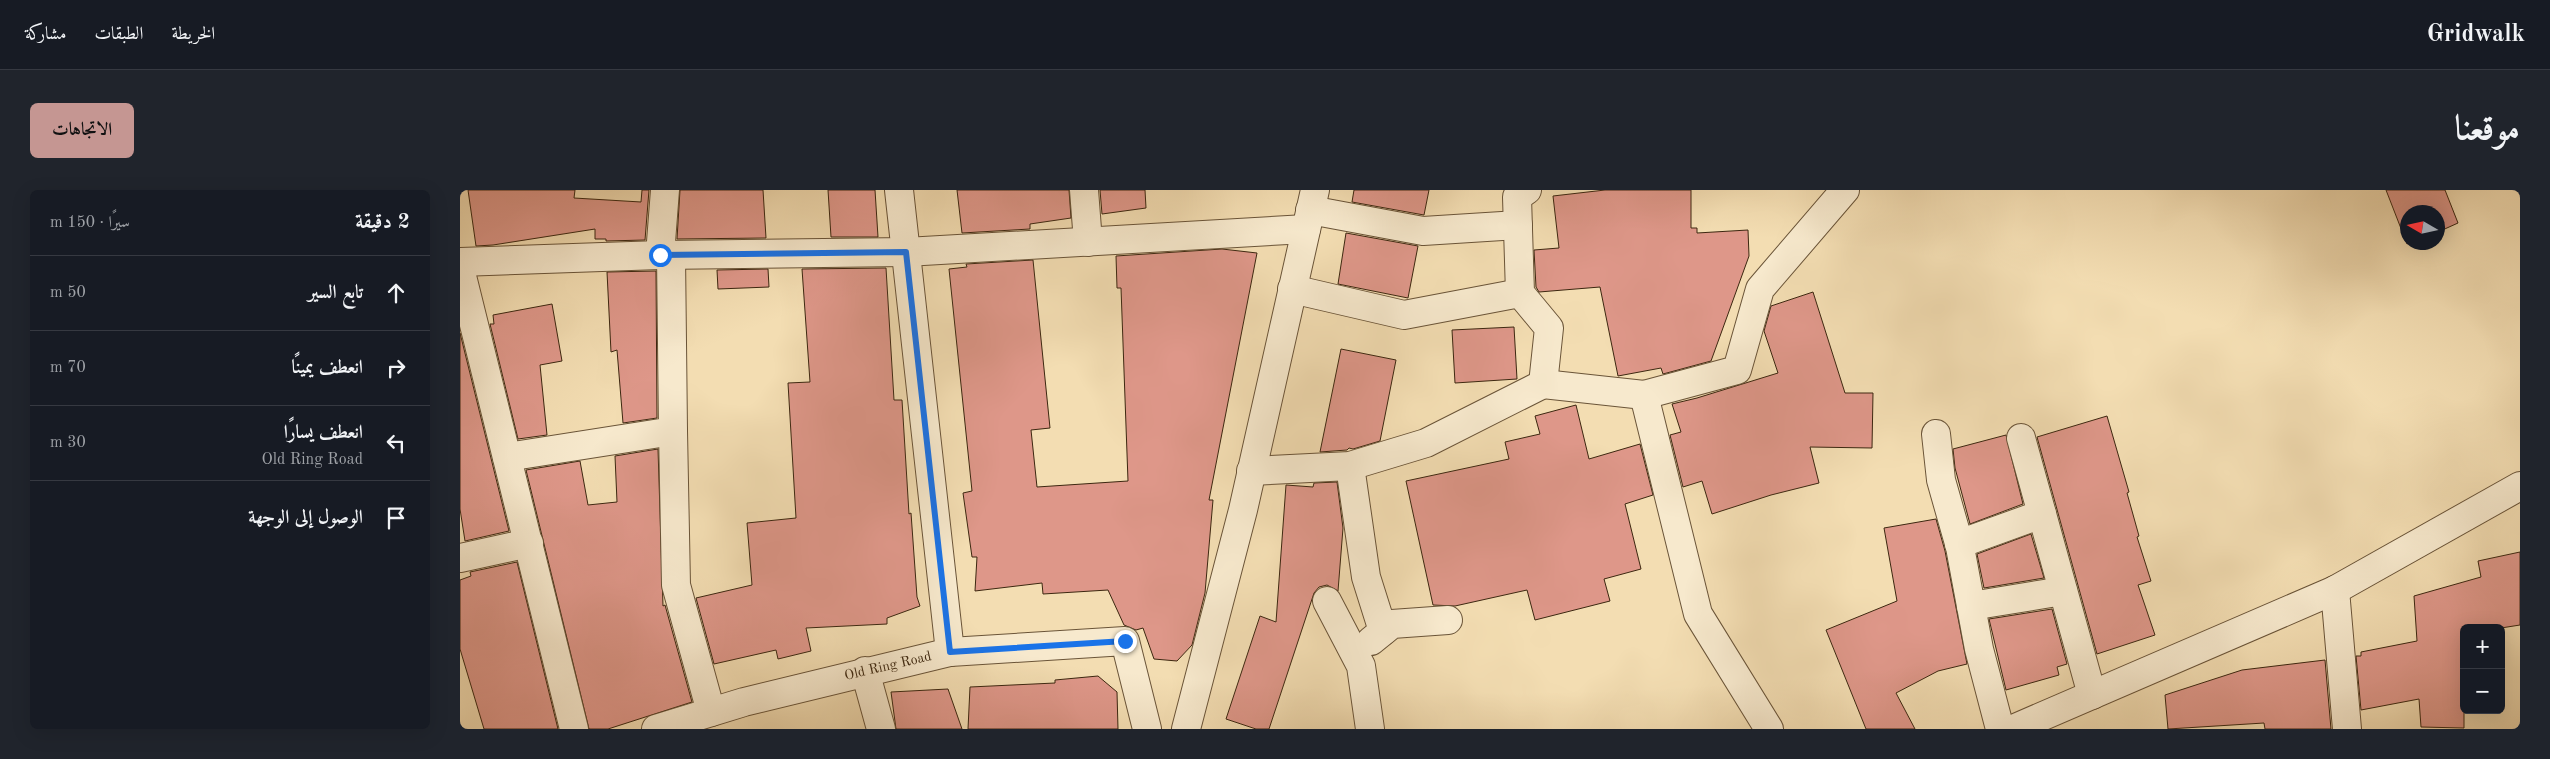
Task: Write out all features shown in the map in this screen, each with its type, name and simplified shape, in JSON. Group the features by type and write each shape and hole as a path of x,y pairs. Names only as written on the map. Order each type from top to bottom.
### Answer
{"street":[{"path":"665,190 676,585 711,712"},
{"path":"899,190 950,652"},
{"path":"1084,190 1088,242"},
{"path":"1527,190 1517,198 1520,293 1549,328 1543,384"},
{"path":"1251,471 1350,466 1426,443 1543,384 1644,395 1736,370 1760,290 1845,190"},
{"path":"460,262 666,255 906,252 1088,242 1310,210 1424,231 1518,225"},
{"path":"1186,729 1251,471 1310,210"},
{"path":"460,268 574,729"},
{"path":"1292,289 1404,314 1520,293"},
{"path":"1644,395 1698,614 1769,729"},
{"path":"507,457 673,431"},
{"path":"1936,434 1941,480 1959,544 1978,649 2000,729"},
{"path":"2021,438 2092,694"},
{"path":"1350,466 1366,577 1383,631"},
{"path":"2013,729 2335,590 2520,486"},
{"path":"1959,544 2042,514"},
{"path":"460,558 529,543"},
{"path":"2335,590 2347,729"},
{"path":"1971,606 2063,591"},
{"path":"1327,601 1361,666 1370,729"},
{"path":"1356,657 1392,624 1448,620"},
{"name":"Old Ring Road","path":"656,729 711,712 866,671 950,652 1125,641 1147,729"},
{"path":"866,671 881,729"}],"building":[{"path":"468,190 575,190 574,198 641,202 642,190 649,190 645,240 606,241 606,239 595,239 595,229 476,246"},
{"path":"680,190 763,190 766,238 677,239"},
{"path":"828,190 875,190 878,237 831,237"},
{"path":"957,190 1069,190 1071,218 1030,224 1030,229 962,233"},
{"path":"1100,190 1145,190 1146,208 1102,214"},
{"path":"1354,190 1429,190 1424,215 1352,202"},
{"path":"1605,190 1691,190 1691,228 1697,228 1697,233 1748,230 1749,256 1711,361 1663,374 1661,368 1618,376 1600,287 1539,292 1536,287 1534,250 1559,248 1553,196"},
{"path":"2386,190 2445,190 2458,223 2445,229 2445,205 2400,205 2400,226"},
{"path":"1346,233 1418,246 1408,298 1338,284"},
{"path":"1222,249 1257,253 1209,500 1213,500 1205,593 1192,645 1177,661 1154,659 1143,628 1136,630 1124,625 1108,590 1043,594 1042,583 975,591 977,557 972,557 963,493 972,491 949,269 967,267 966,264 1033,260 1050,428 1031,430 1037,487 1128,481 1121,288 1117,288 1116,256"},
{"path":"886,268 894,400 902,400 909,514 911,513 917,597 920,606 887,618 887,624 806,628 811,651 778,659 776,650 714,664 696,598 752,585 747,523 796,518 788,383 810,382 802,269"},
{"path":"768,269 769,287 718,289 717,270"},
{"path":"656,271 657,418 623,423 617,350 611,352 607,272"},
{"path":"1813,292 1845,393 1873,393 1872,448 1810,447 1819,483 1771,495 1712,514 1702,481 1683,487 1670,435 1681,432 1672,404 1778,373 1764,331 1771,306"},
{"path":"552,304 562,361 540,365 547,435 518,439 490,324 494,324 493,315"},
{"path":"1514,327 1517,379 1455,383 1452,330"},
{"path":"460,333 509,531 465,541 460,509"},
{"path":"1341,349 1396,360 1380,441 1353,449 1320,452"},
{"path":"1576,405 1589,459 1640,444 1653,495 1625,504 1641,569 1604,579 1610,601 1535,620 1527,590 1455,606 1433,605 1406,481 1509,459 1505,442 1540,434 1535,416"},
{"path":"2107,416 2129,492 2127,493 2139,536 2137,537 2151,581 2138,585 2155,635 2097,654 2037,437"},
{"path":"2006,435 2023,504 1970,524 1955,468 1953,449"},
{"path":"658,449 663,606 665,605 692,702 608,729 589,729 526,470 580,461 588,505 617,502 615,456"},
{"path":"1337,482 1343,528 1338,591 1327,585 1319,587 1314,593 1269,729 1256,729 1226,719 1260,616 1276,622 1286,485 1313,487 1314,483"},
{"path":"1936,519 1945,551 1967,664 1938,671 1896,693 1915,729 1866,729 1826,630 1897,601 1884,528"},
{"path":"2031,534 2044,578 1984,588 1977,554"},
{"path":"2520,552 2520,625 2505,627 2505,624 2460,624 2460,714 2464,714 2464,728 2421,727 2419,699 2361,710 2356,656 2361,656 2361,652 2417,641 2414,596 2481,577 2478,561"},
{"path":"517,562 558,729 484,729 460,649 460,580 471,576 470,572"},
{"path":"2052,609 2067,664 2057,667 2059,675 2006,690 1989,619"},
{"path":"2325,660 2331,729 2265,729 2264,723 2168,729 2165,695 2242,670"},
{"path":"1098,676 1117,692 1118,729 968,729 970,687 1055,683 1055,680"},
{"path":"948,689 962,729 896,729 891,692"}],"route":[{"path":"660,255 906,252 950,652 1125,641"}]}
